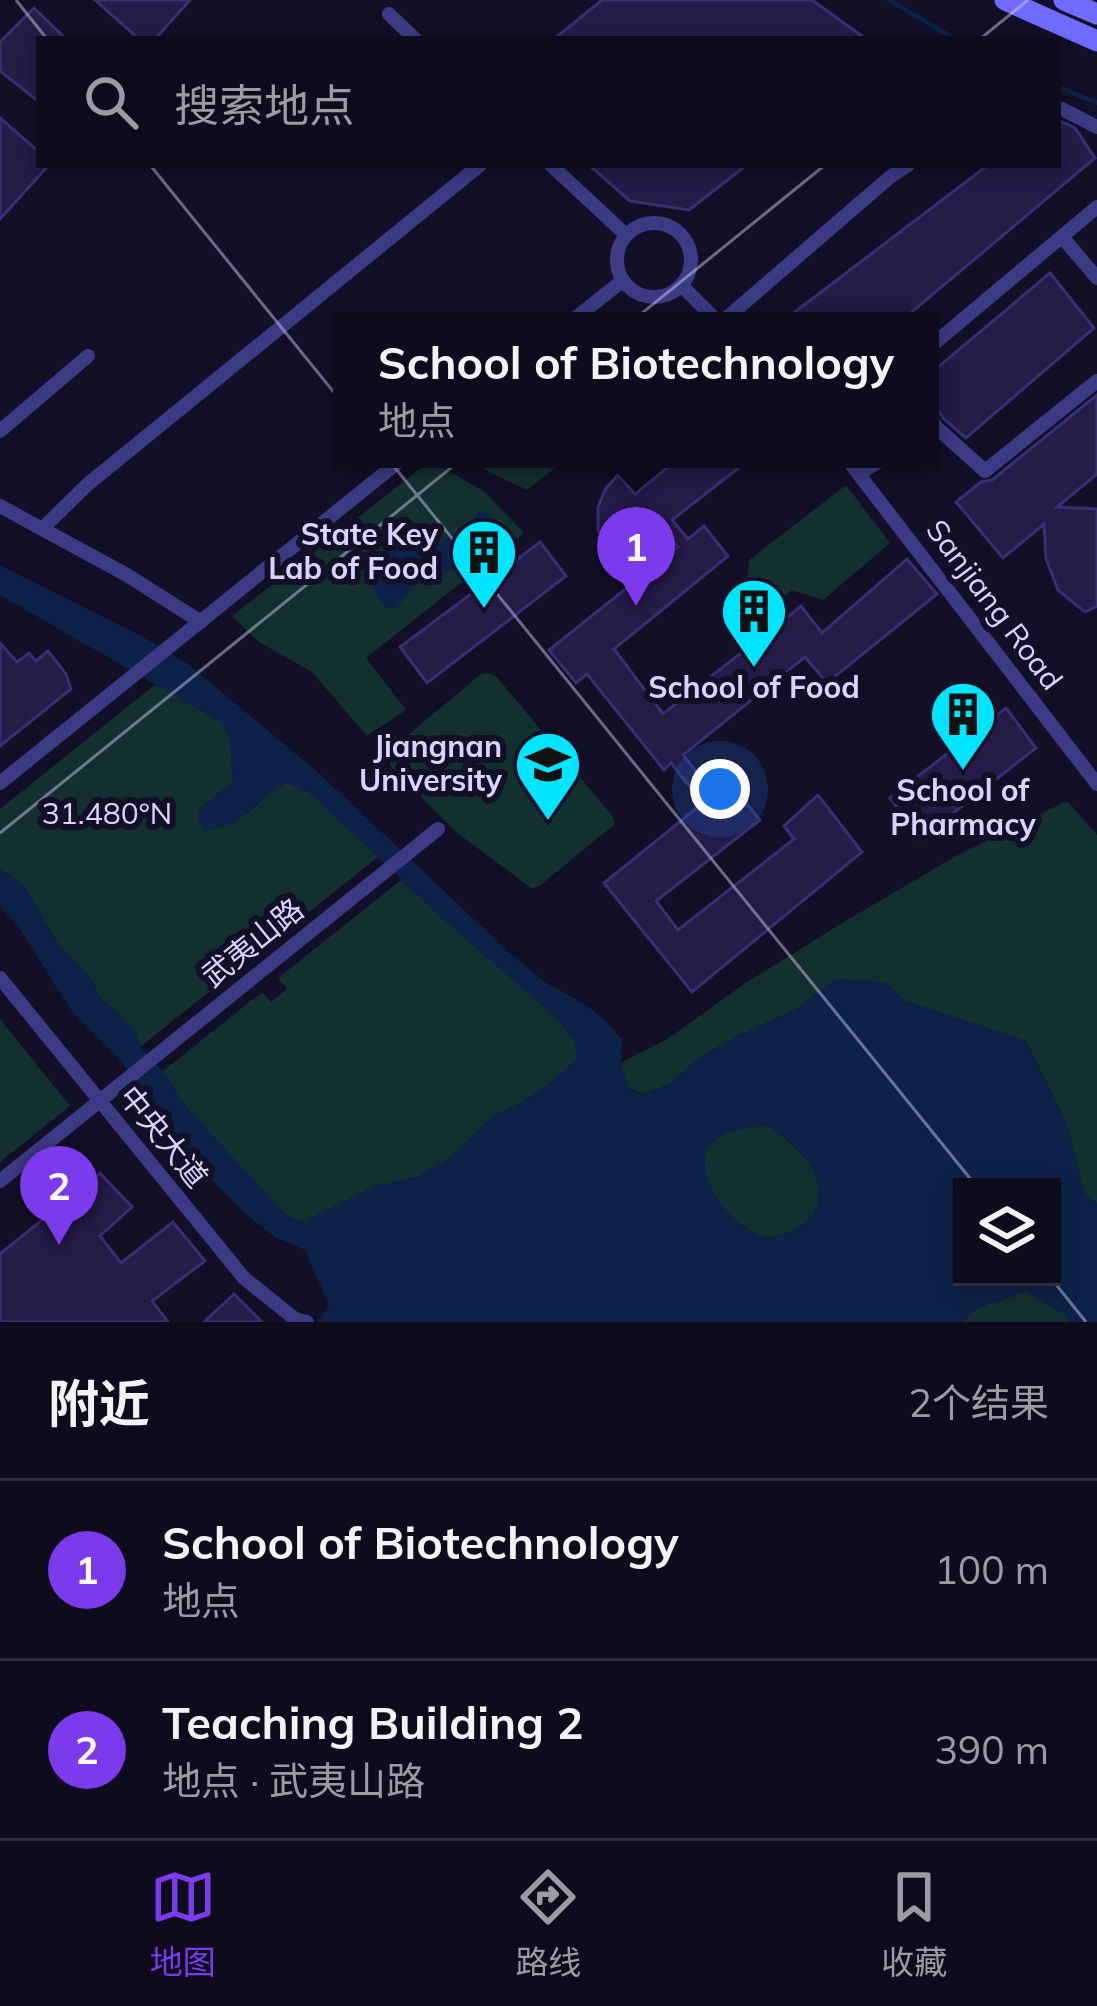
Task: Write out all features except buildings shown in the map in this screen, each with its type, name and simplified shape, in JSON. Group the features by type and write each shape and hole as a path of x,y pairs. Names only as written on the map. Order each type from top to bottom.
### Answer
{"main road":[{"path":"1005,0 1097,41"},
{"path":"1064,0 1097,14"}],"street":[{"path":"389,14 413,36"},
{"path":"1062,110 1097,127"},
{"path":"43,528 88,484 476,168"},
{"path":"554,168 626,235"},
{"path":"881,168 890,177"},
{"path":"731,312 904,168"},
{"path":"939,339 1097,207"},
{"path":"646,223 679,232 691,264 681,285 667,295 634,292 616,266 626,235 646,223"},
{"path":"1063,238 1097,278"},
{"path":"583,312 622,280"},
{"path":"681,285 710,312"},
{"path":"0,431 88,356"},
{"path":"939,430 985,471 1097,381"},
{"path":"0,783 391,468"},
{"name":"Sanjiang Road","path":"855,468 1097,784"},
{"path":"860,473 868,468"},
{"path":"0,506 127,575 201,622"},
{"name":"武夷山路","path":"99,1101 438,829"},
{"name":"中央大道","path":"0,978 244,1278 301,1321"},
{"path":"0,1181 99,1101"}],"green space":[{"path":"421,468 443,468 484,491 524,533 366,658 406,710 367,736 312,672 259,642 232,616"},
{"path":"484,468 555,468 527,490"},
{"path":"846,485 890,543 823,600 792,590 767,611 747,584 749,560"},
{"path":"490,673 615,824 538,887 531,888 456,832 390,764 389,755 396,745 481,674"},
{"path":"157,683 222,723 230,738 233,781 200,809 248,813 287,783 309,792 378,857 140,1047 117,1011 99,997 93,981 56,941 25,887 0,869 0,809"},
{"path":"1067,801 1097,835 1097,1204 1084,1193 1067,1125 1026,1041 905,1001 886,983 836,979 795,1010 699,1058 670,1084 644,1094 628,1088 620,1063 669,1038 747,982 956,856"},
{"path":"401,880 559,1020 575,1042 577,1059 523,1102 494,1116 446,1161 416,1177 373,1187 302,1222 287,1216 249,1177 182,1102 163,1071 262,992 271,1002 287,989 278,978"},
{"path":"0,1019 70,1106 0,1162"},
{"path":"766,1125 803,1155 819,1186 810,1218 772,1237 751,1232 727,1211 704,1167 706,1154 718,1138"},
{"path":"1026,1291 1066,1315 1069,1322 962,1322 976,1309"}],"water":[{"path":"480,510 489,514 492,532 464,566 423,581 396,609 387,609 372,580 374,562 386,545 396,538 439,545 450,534 465,530"},
{"path":"0,565 188,664 321,775 513,956 609,1024 622,1040 621,1063 628,1089 644,1094 670,1084 699,1058 795,1010 836,979 886,983 905,1001 1026,1041 1067,1125 1084,1193 1097,1204 1097,1322 1069,1322 1066,1315 1026,1291 976,1309 962,1322 317,1322 329,1305 305,1250 276,1238 242,1211 190,1156 121,1061 73,1013 16,923 0,907 0,869 25,887 56,941 93,981 99,997 137,1034 140,1047 168,1077 182,1102 287,1216 302,1222 373,1187 416,1177 446,1161 494,1116 523,1102 577,1059 575,1042 559,1020 448,924 309,792 287,783 235,823 205,831 197,819 200,809 233,781 230,738 222,723 0,595","holes":["766,1125 785,1138 816,1174 818,1202 803,1224 763,1236 739,1223 717,1197 705,1167 706,1154 718,1138 738,1130"]}],"waterway":[{"path":"889,0 950,36"},
{"path":"1061,88 1097,103"}],"place":[{"name":"School of Biotechnology","path":"636,606"},
{"name":"State Key Lab of Food","path":"484,611"},
{"name":"School of Food","path":"754,670"},
{"name":"School of Pharmacy","path":"963,773"},
{"name":"Jiangnan University","path":"548,823"},
{"name":"Teaching Building 2","path":"59,1245"}]}
